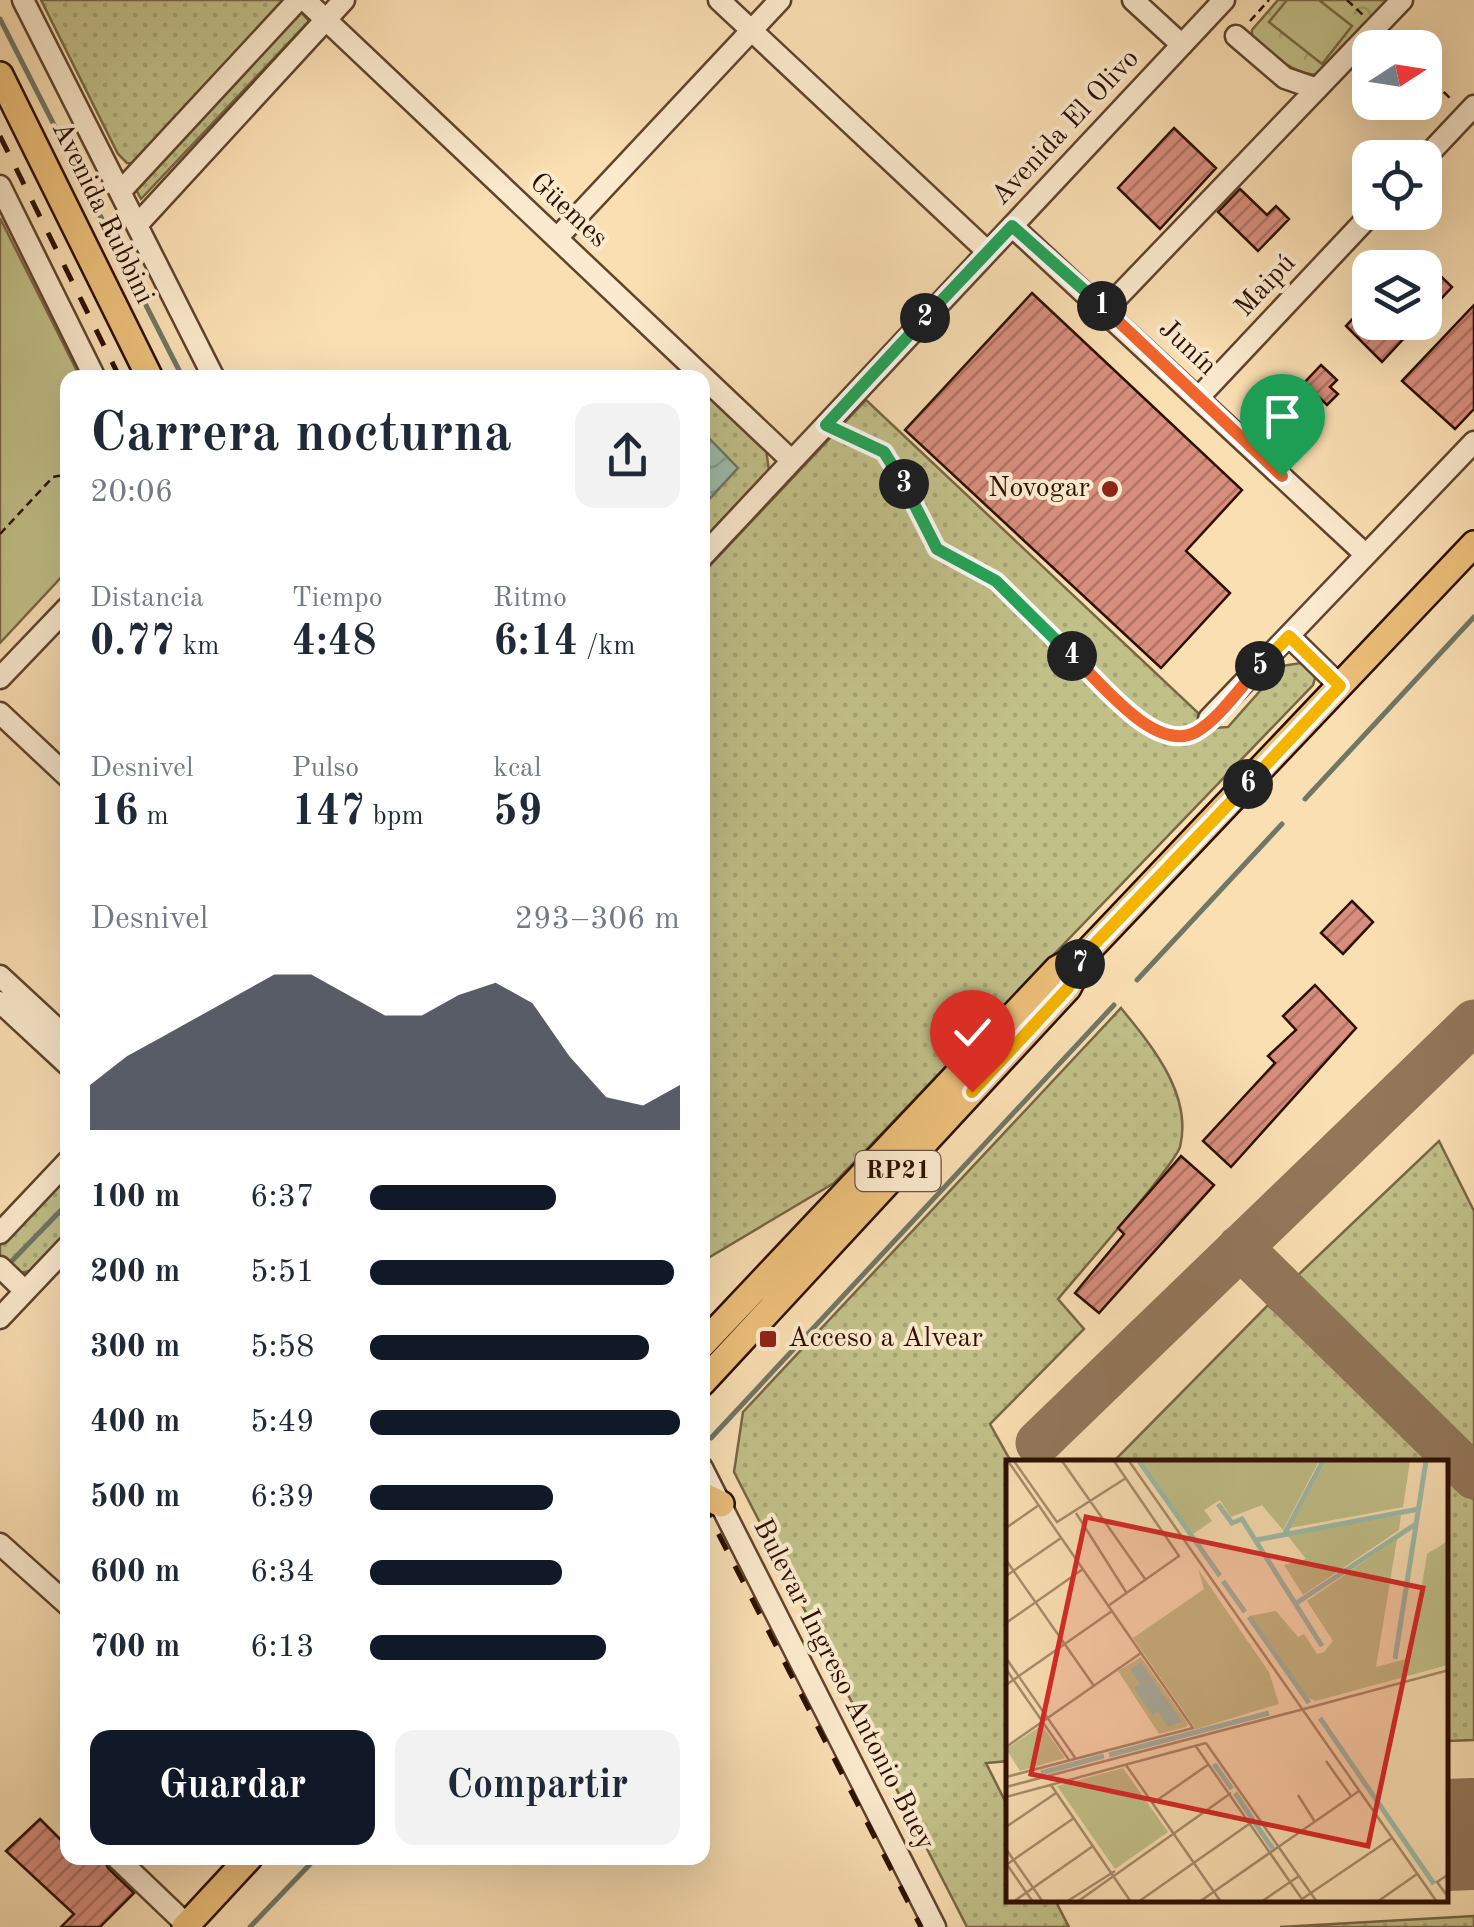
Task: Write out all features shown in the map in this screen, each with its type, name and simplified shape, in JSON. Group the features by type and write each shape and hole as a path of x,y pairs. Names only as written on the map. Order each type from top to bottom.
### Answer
{"main road":[{"name":"Avenida Rubbini","path":"0,74 146,370"},
{"name":"RP21","path":"710,1375 1068,988 1086,953 1474,544"},
{"name":"RP21","path":"710,1336 1057,969 1086,953"},
{"path":"186,1926 243,1865"}],"street":[{"path":"23,0 210,370"},
{"path":"120,192 302,0"},
{"name":"Güemes","path":"302,0 696,370"},
{"path":"137,225 344,0"},
{"path":"719,0 988,252"},
{"path":"557,238 780,0"},
{"path":"1134,0 1182,45"},
{"name":"Avenida El Olivo","path":"710,548 1224,0"},
{"path":"1106,309 1402,0"},
{"path":"1236,36 1285,78 1317,89"},
{"path":"1442,140 1470,110"},
{"path":"0,186 92,370"},
{"name":"Junín","path":"1012,226 1106,309 1366,555"},
{"name":"Maipú","path":"1198,397 1356,230"},
{"name":"Güemes","path":"710,383 792,461"},
{"path":"1209,719 1474,442"},
{"path":"0,678 60,615"},
{"path":"1289,636 1340,686"},
{"path":"0,713 60,769"},
{"path":"0,976 60,1032"},
{"path":"0,1002 60,1058"},
{"path":"0,1234 60,1170"},
{"path":"0,1318 60,1255"},
{"path":"0,1267 25,1292"},
{"name":"Bulevar Ingreso Antonio Buey","path":"712,1500 935,1927"},
{"path":"0,1544 60,1598"},
{"path":"124,1865 186,1926"}],"path":[{"path":"1236,36 1270,0"},
{"path":"1442,88 1470,110"},
{"path":"826,425 884,452 937,549 996,581 1130,714 1154,732 1177,736 1200,730 1209,719"},
{"path":"0,534 54,476 60,475"}],"green space":[{"path":"41,0 285,0 136,164 127,163 118,154"},
{"path":"1278,0 1393,0 1365,30 1352,30 1352,43 1323,74 1304,73 1284,63 1252,37 1252,30"},
{"path":"1287,0 1319,0 1352,26 1322,64 1269,22"},
{"path":"298,9 309,21 141,199 134,186"},
{"path":"0,218 76,370 60,370 60,579 0,643"},
{"path":"710,398 766,450 769,470 710,534"},
{"path":"866,400 1214,728 1228,727 1282,666 1307,662 1316,675 1313,685 834,1183 710,1257 710,566"},
{"path":"1121,1008 1156,1054 1175,1089 1182,1127 1180,1147 1144,1197 1058,1299 1084,1329 990,1424 1012,1460 1006,1460 1006,1761 986,1763 1006,1803 1006,1902 1056,1902 1069,1927 967,1927 734,1472 743,1412"},
{"path":"1439,1141 1474,1211 1474,1448 1296,1277"},
{"path":"60,1179 60,1239 30,1271 19,1273 0,1256 0,1241"},
{"path":"1268,1305 1432,1460 1115,1460"},
{"path":"1449,1476 1474,1500 1474,1740 1449,1741"},
{"path":"1474,1916 1474,1927 1280,1927"}],"water":[{"path":"710,439 738,468 710,498"}],"building":[{"path":"1174,128 1216,168 1160,229 1118,188"},
{"path":"1240,189 1267,215 1276,206 1289,219 1258,251 1218,212"},
{"path":"1442,277 1452,287 1442,298"},
{"name":"Novogar","path":"1032,293 1242,490 1186,551 1230,593 1161,668 905,430"},
{"path":"1474,305 1474,409 1455,429 1402,381"},
{"path":"1360,340 1402,340 1382,362"},
{"path":"1321,365 1337,380 1330,387 1338,394 1327,405 1304,383"},
{"path":"1352,901 1373,922 1343,954 1321,933"},
{"path":"1315,985 1356,1028 1231,1167 1203,1141 1275,1063 1268,1056 1296,1030 1283,1016"},
{"path":"1181,1156 1214,1185 1099,1313 1075,1293 1124,1234 1118,1228"},
{"path":"40,1819 60,1839 60,1865 107,1865 134,1893 100,1927 61,1927 74,1914 6,1851"}],"waterway":[{"path":"0,19 179,370"},
{"path":"1305,799 1474,617"},
{"path":"1137,980 1282,824"},
{"path":"711,1438 1114,1005"},
{"path":"8,1265 60,1211"},
{"path":"250,1927 309,1865"}],"taxiway":[{"path":"1038,1443 1474,1022"},
{"path":"1240,1247 1474,1477"}],"runway":[{"path":"1449,1835 1474,1834"}],"railway":[{"path":"0,136 116,370"},
{"path":"710,1518 921,1927"}],"place":[{"name":"Novogar","path":"1110,489"},
{"name":"Acceso a Alvear","path":"768,1339"}],"route":[{"path":"972,1092 1068,988 1086,953 1340,686 1289,636 1200,730 1177,736 1154,732 1130,714 996,581 937,549 884,452 826,425 1012,226 1282,476"}]}
